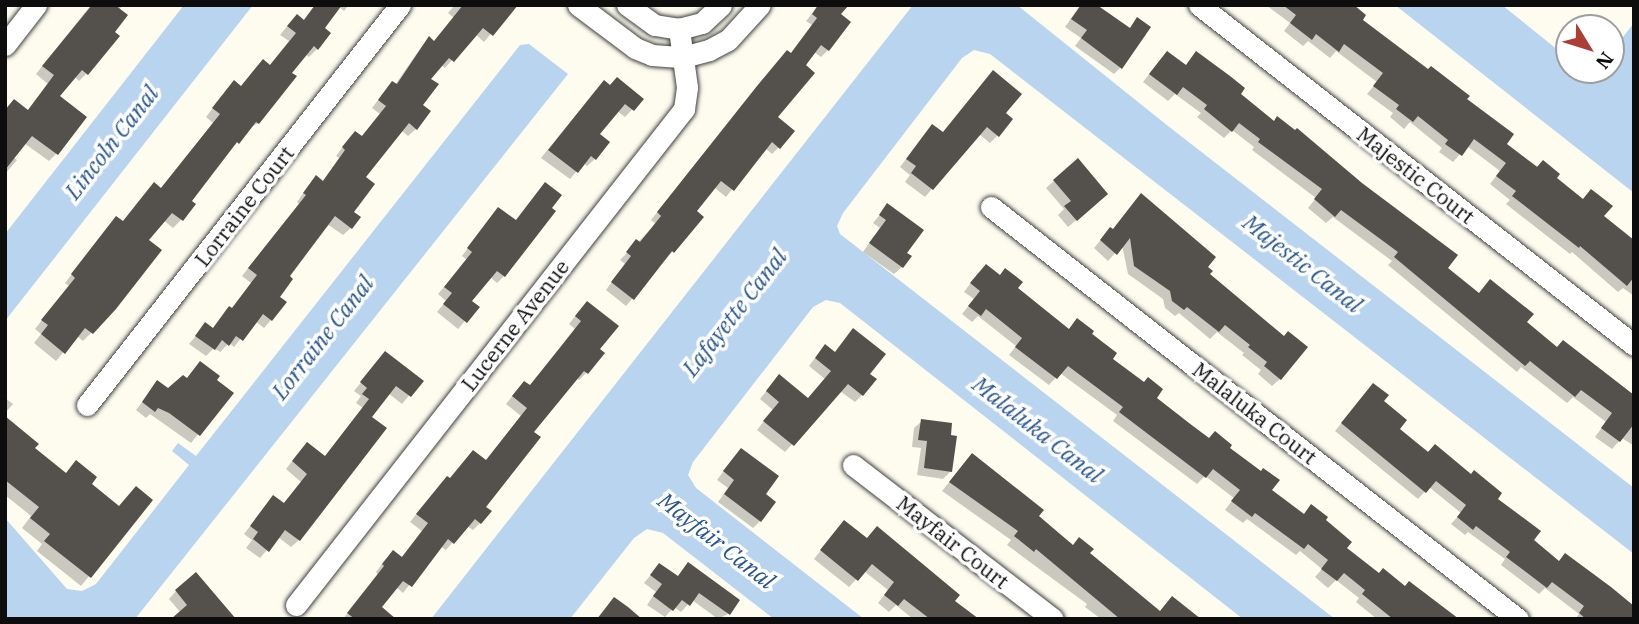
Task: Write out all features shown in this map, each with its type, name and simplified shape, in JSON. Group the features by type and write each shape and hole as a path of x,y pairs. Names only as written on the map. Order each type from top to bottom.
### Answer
{"street":[{"path":"5,45 36,5"},
{"name":"Lorraine Court","path":"87,405 400,5"},
{"path":"578,5 635,48 652,55 683,57 709,50 728,40 760,5"},
{"path":"626,5 655,25 679,29 702,23 721,5"},
{"name":"Majestic Court","path":"1199,5 1634,345"},
{"name":"Lucerne Avenue","path":"296,606 684,109 687,87 679,29"},
{"name":"Malaluka Court","path":"991,206 1518,619"},
{"name":"Mayfair Court","path":"853,465 1053,619"}],"water":[{"name":"Lincoln Canal","path":"184,5 253,5 5,321 5,234"},
{"path":"913,5 1017,5 1168,126 1634,488 1634,554 990,54 974,50 962,58 843,213 837,226 840,234 1335,619 1243,619 840,303 826,300 813,307 693,462 688,475 696,488 864,619 774,619 663,533 647,529 634,538 570,619 431,619"},
{"path":"1395,5 1502,5 1555,48 1555,84 1625,84 1625,34 1634,23 1634,193"},
{"name":"Lorraine Canal","path":"529,44 568,74 135,619 5,619 5,518 67,589 82,591 96,584 189,465 172,451 178,443 196,456 520,45"}],"building":[{"path":"92,5 115,5 128,15 115,32 120,36 88,75 82,70 60,96 87,117 58,155 32,136 5,170 5,110 14,99 28,110 54,75 42,66"},
{"path":"315,5 342,5 325,28 331,33 318,50 314,46 292,73 297,76 259,124 256,122 239,144 237,142 192,201 196,204 183,221 172,213 149,240 162,250 116,309 93,334 85,328 65,354 41,334 48,325 41,320 75,278 71,274 116,216 123,221 154,182 161,188 220,114 212,108 234,80 241,86 263,59 270,65 296,33 287,26 297,14 304,20"},
{"path":"463,5 518,5 493,36 483,28 454,62 449,58 431,79 439,84 423,105 431,111 417,130 409,123 366,177 375,184 354,212 361,217 352,229 335,216 290,276 293,279 280,297 287,302 272,321 263,314 243,341 236,336 229,346 222,340 215,350 195,336 205,322 213,328 229,306 232,308 257,275 248,268 306,195 303,193 316,175 323,181 345,150 342,147 355,131 362,136 386,106 378,100 392,81 397,84 429,36 434,41"},
{"path":"818,5 849,5 841,14 851,22 829,51 821,45 806,65 815,73 778,117 795,131 780,149 772,142 734,191 721,181 697,211 704,217 674,253 672,251 634,300 611,282 631,256 626,252 636,239 640,242 661,216 657,212 757,86 787,50 791,53 817,18 812,14"},
{"path":"1081,5 1097,5 1130,28 1137,17 1151,27 1122,69 1081,38 1087,30 1071,19"},
{"path":"1283,5 1354,5 1366,15 1363,20 1428,69 1431,66 1470,96 1467,99 1514,134 1507,144 1537,167 1543,160 1560,174 1557,178 1583,199 1591,189 1613,206 1604,216 1634,240 1634,277 1627,286 1580,246 1579,248 1512,196 1516,191 1496,176 1506,163 1474,139 1462,156 1445,144 1448,140 1418,116 1413,122 1396,109 1399,105 1373,86 1383,73 1344,44 1339,52 1316,34 1312,40 1290,23 1296,15"},
{"path":"1167,51 1186,65 1196,51 1230,76 1245,88 1241,94 1274,121 1277,116 1295,130 1297,128 1362,183 1458,255 1448,268 1479,293 1490,279 1534,314 1527,322 1557,347 1563,340 1634,395 1634,424 1620,442 1601,428 1612,413 1581,390 1575,397 1530,361 1525,366 1394,257 1398,252 1341,210 1335,217 1314,199 1322,189 1258,142 1260,139 1239,123 1232,132 1204,109 1207,105 1183,87 1177,95 1149,74"},
{"path":"993,70 1022,94 1006,113 1013,119 999,137 987,127 933,190 911,173 916,166 906,159 932,124 943,132"},
{"path":"617,77 644,99 634,111 625,104 600,134 610,142 596,160 591,156 578,173 548,150 604,80 610,85"},
{"path":"1078,158 1108,194 1077,221 1064,206 1071,201 1053,180"},
{"path":"545,182 562,195 552,208 556,211 505,277 497,271 472,301 480,307 467,323 443,304 452,293 444,287 472,252 467,248 498,207 516,220"},
{"path":"1141,193 1216,257 1208,267 1213,271 1210,274 1284,336 1288,331 1308,347 1281,380 1264,366 1267,362 1248,347 1250,345 1225,325 1219,332 1187,307 1184,310 1172,301 1170,291 1134,266 1130,238 1117,255 1100,240 1110,227 1113,229"},
{"path":"887,203 924,230 907,253 912,256 903,268 869,243 886,220 879,215"},
{"path":"986,264 1000,275 1005,268 1023,282 1018,288 1069,329 1077,318 1094,331 1092,334 1117,353 1113,359 1144,382 1148,377 1163,389 1157,398 1209,438 1215,431 1232,445 1230,448 1261,471 1263,468 1280,480 1272,490 1304,514 1311,504 1352,542 1347,548 1379,573 1383,568 1405,586 1409,581 1459,619 1393,619 1362,594 1365,590 1344,573 1337,581 1321,569 1328,560 1308,544 1304,549 1255,513 1252,517 1231,501 1240,490 1213,469 1206,478 1119,412 1123,407 1068,366 1057,379 1015,347 1022,338 986,309 981,316 968,306 980,291 970,283"},
{"path":"587,301 619,326 600,349 605,353 588,374 584,371 534,432 541,437 486,507 492,511 481,524 475,519 454,544 448,539 412,587 403,581 382,607 396,619 355,619 347,613 384,566 382,564 393,550 402,557 428,523 416,514 447,476 450,478 473,450 486,460 527,408 512,396 524,381 530,385 581,321 575,316"},
{"path":"853,328 886,354 870,374 877,379 863,396 848,384 794,446 763,421 779,402 766,391 779,374 808,398 831,371 815,358 825,344 835,352"},
{"path":"385,351 424,381 411,397 396,386 372,417 387,428 300,541 285,530 269,552 253,539 258,532 250,526 273,495 284,503 307,474 292,461 307,442 325,456 369,399 362,394 367,388 360,382"},
{"path":"200,361 220,376 217,380 234,393 200,436 169,413 158,408 155,412 142,402 157,380 168,388 183,375 187,378"},
{"path":"1373,383 1389,395 1384,401 1407,420 1400,429 1428,452 1435,444 1471,474 1474,470 1502,493 1498,499 1541,531 1534,540 1559,561 1565,553 1611,587 1634,606 1634,619 1586,619 1579,613 1584,606 1552,582 1547,588 1506,557 1510,552 1476,526 1473,530 1457,517 1466,505 1436,481 1426,493 1341,423"},
{"path":"5,416 39,444 35,448 66,473 76,460 97,477 92,484 119,506 136,486 153,500 91,578 44,541 50,534 30,518 39,507 5,480"},
{"path":"921,419 952,423 951,435 957,436 952,472 924,468 927,441 918,440"},
{"path":"741,448 779,476 766,494 776,502 761,522 724,494 734,480 723,471"},
{"path":"972,453 1044,510 1039,516 1073,545 1079,537 1094,549 1090,553 1160,611 1172,596 1201,619 1120,619 1036,549 1034,552 1014,536 1018,531 949,482"},
{"path":"844,520 867,538 877,526 960,595 955,601 979,619 930,619 904,599 898,606 884,595 894,582 872,564 858,581 820,550"},
{"path":"688,562 740,600 730,615 699,593 690,606 682,600 673,611 653,596 662,584 650,575 659,563 678,576"},
{"path":"196,572 236,619 171,619 187,605 175,590"},
{"path":"614,597 628,607 642,619 597,619"}],"water label":[{"name":"Majestic Canal","path":"1303,263"},
{"name":"Lafayette Canal","path":"734,312"},
{"name":"Malaluka Canal","path":"1038,429"},
{"name":"Mayfair Canal","path":"717,540"}]}
